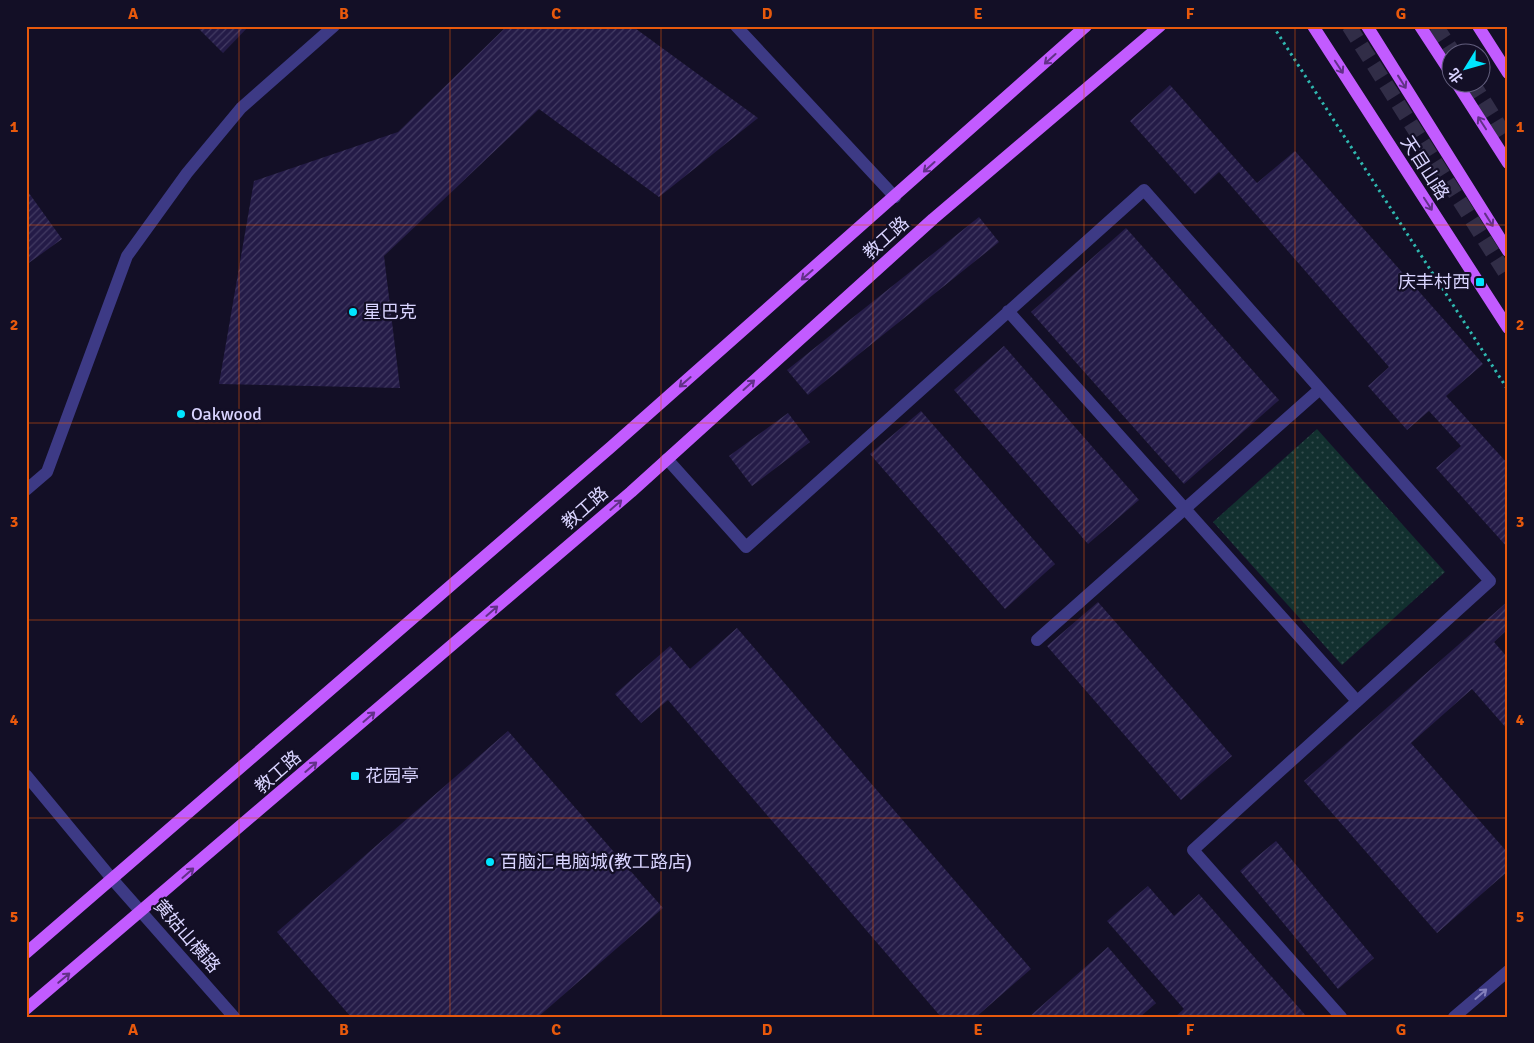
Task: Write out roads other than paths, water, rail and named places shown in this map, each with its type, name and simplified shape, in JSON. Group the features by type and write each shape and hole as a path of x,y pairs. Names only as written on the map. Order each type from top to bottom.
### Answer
{"main road":[{"name":"教工路","path":"26,953 113,880 895,197 1086,26"},
{"name":"教工路","path":"26,1009 142,912 667,459 933,218 1160,26"},
{"name":"天目山路","path":"1313,26 1508,328"},
{"name":"天目山路","path":"1367,26 1508,251"},
{"path":"1420,26 1442,60"},
{"path":"1478,26 1508,73"},
{"path":"1462,92 1508,163"}],"street":[{"path":"26,490 47,472 127,256 187,173 241,108 334,26"},
{"path":"736,26 895,197"},
{"path":"667,459 746,547 1144,190 1490,581 1193,850 1341,1017"},
{"path":"1008,311 1357,701"},
{"path":"1037,640 1320,389"},
{"name":"黄姑山横路","path":"26,775 113,880 234,1017"},
{"path":"1454,1017 1508,971"}],"tunnel":[{"path":"1349,26 1508,277"},
{"path":"1436,26 1446,42"},
{"path":"1478,92 1508,140"}],"place":[{"name":"庆丰村西","path":"1480,282"},
{"name":"星巴克","path":"353,312"},
{"name":"Oakwood","path":"181,414"},
{"name":"花园亭","path":"355,776"},
{"name":"百脑汇电脑城(教工路店)","path":"490,862"}]}
